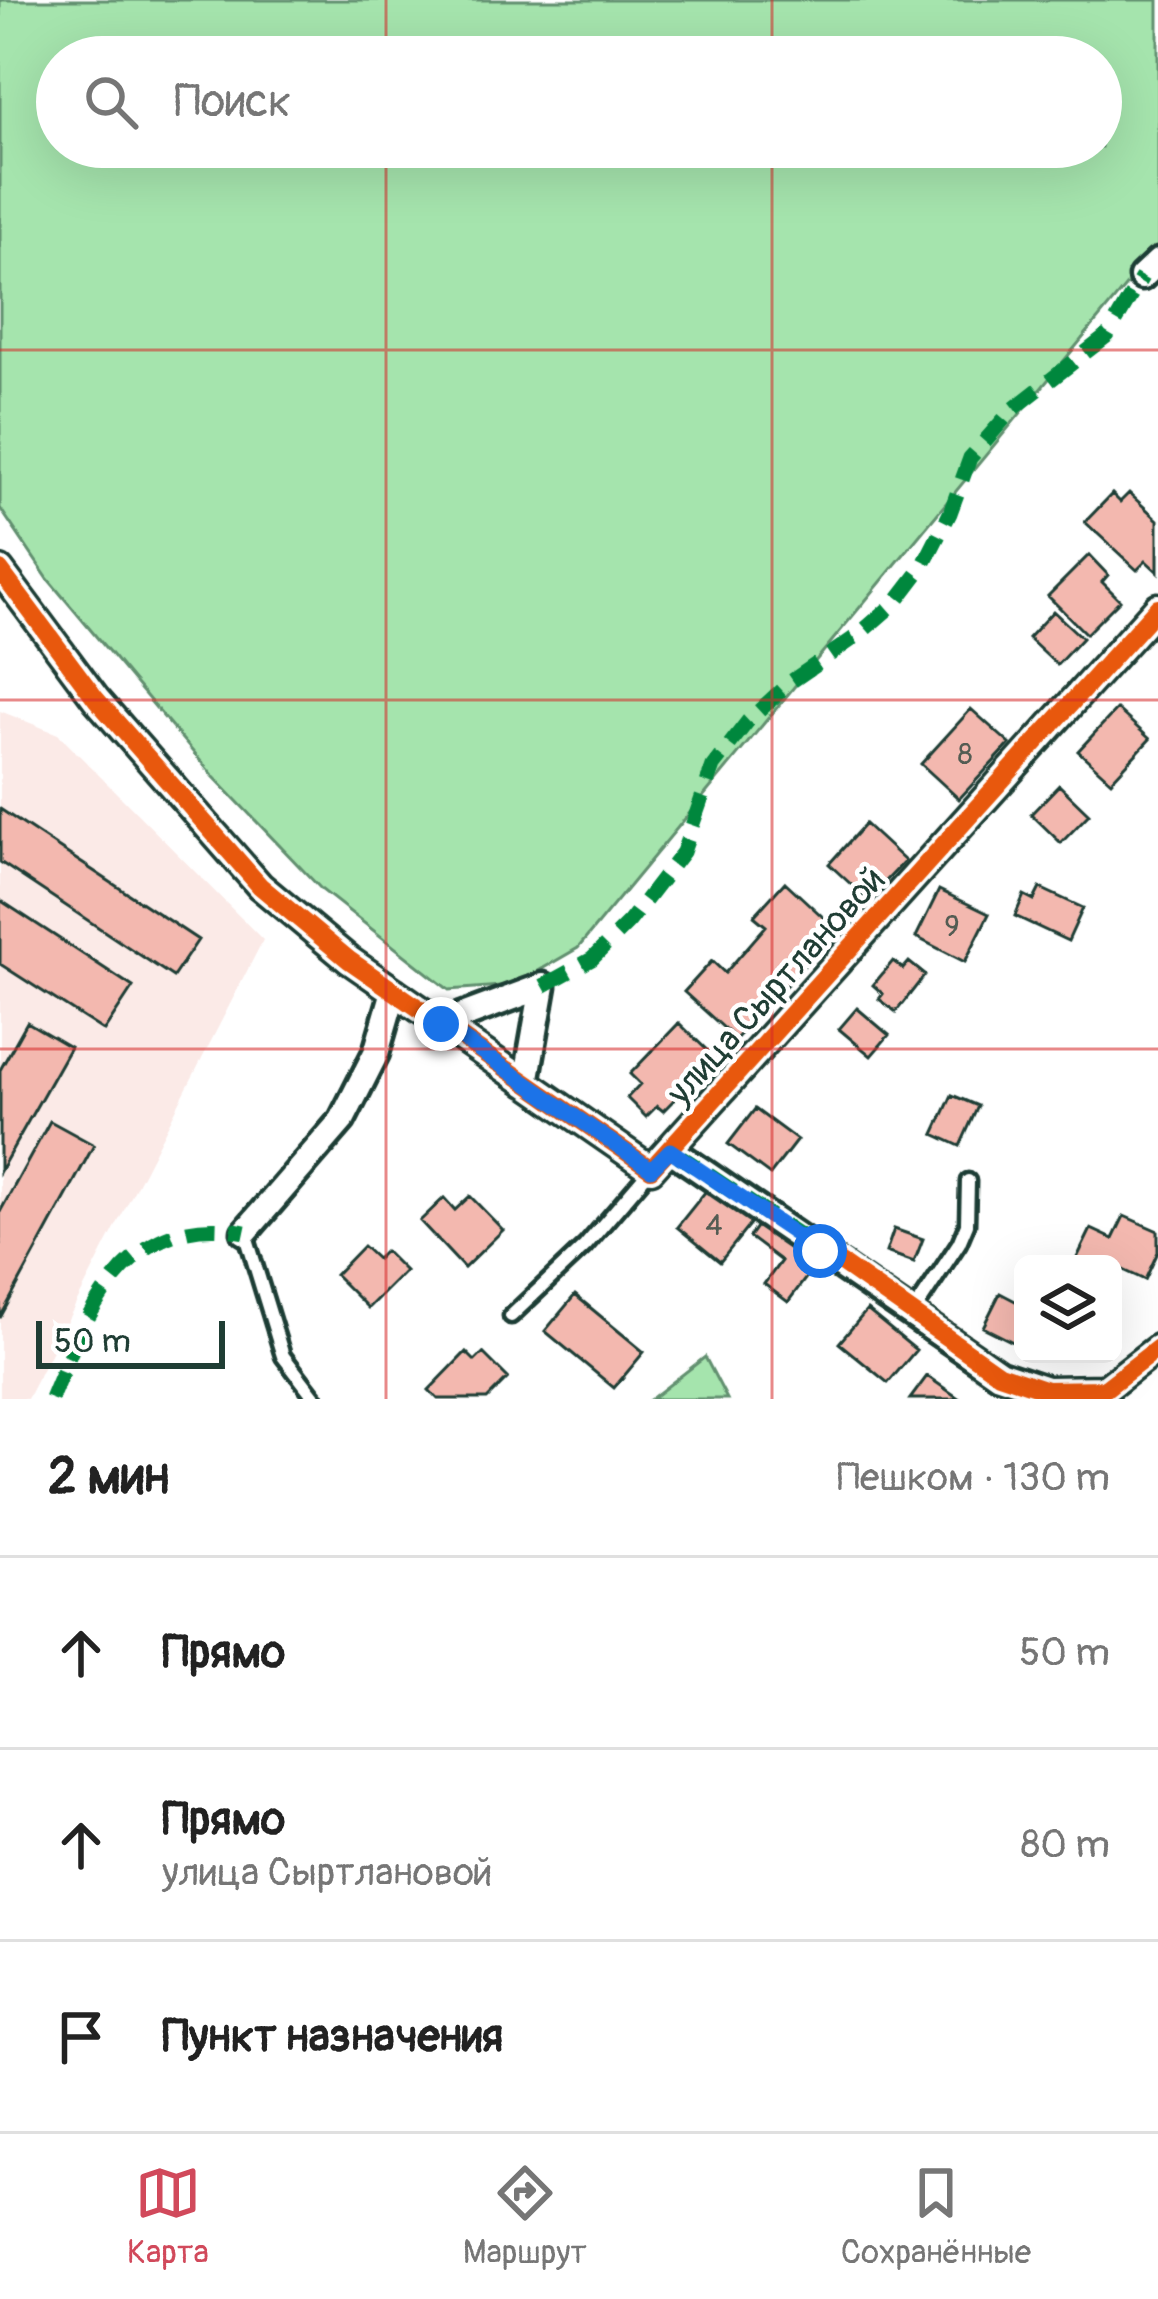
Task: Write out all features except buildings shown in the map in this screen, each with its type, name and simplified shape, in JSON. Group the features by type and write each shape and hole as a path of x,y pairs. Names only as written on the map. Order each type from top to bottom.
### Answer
{"street":[{"path":"0,570 96,699 260,886 349,960 651,1169"},
{"name":"улица Сыртлановой","path":"651,1169 1158,607"},
{"path":"441,1024 543,986 526,1083"},
{"path":"245,1232 342,1120 376,1053 394,991"},
{"path":"670,1150 999,1374 1048,1390 1125,1388 1158,1348"}],"lane":[{"path":"511,1316 585,1246 651,1169"},
{"path":"913,1313 967,1224 968,1181"},
{"path":"245,1232 283,1356 316,1399"}],"shaded area":[{"path":"0,711 58,734 263,940 27,1399 0,1399"}],"green space":[{"path":"0,0 1158,0 1158,247 578,948 514,985 449,990 322,890 213,776 48,579 0,508"},
{"path":"705,1357 727,1399 651,1399"}],"marked path":[{"path":"543,986 592,959 629,922 683,852 713,766 748,721 789,683 896,602 922,568 950,513 970,458 1011,411 1108,335 1142,277"},
{"path":"671,1150 828,1254"},
{"path":"51,1399 98,1301 118,1273 143,1251 171,1236 205,1229 245,1232"}],"cycle path":[{"path":"0,570 96,699 260,886 349,960 651,1169 1158,607"},
{"path":"828,1254 999,1374 1047,1390 1105,1389 1158,1348"}],"route":[{"path":"441,1024 651,1169 670,1150 820,1251"}]}
